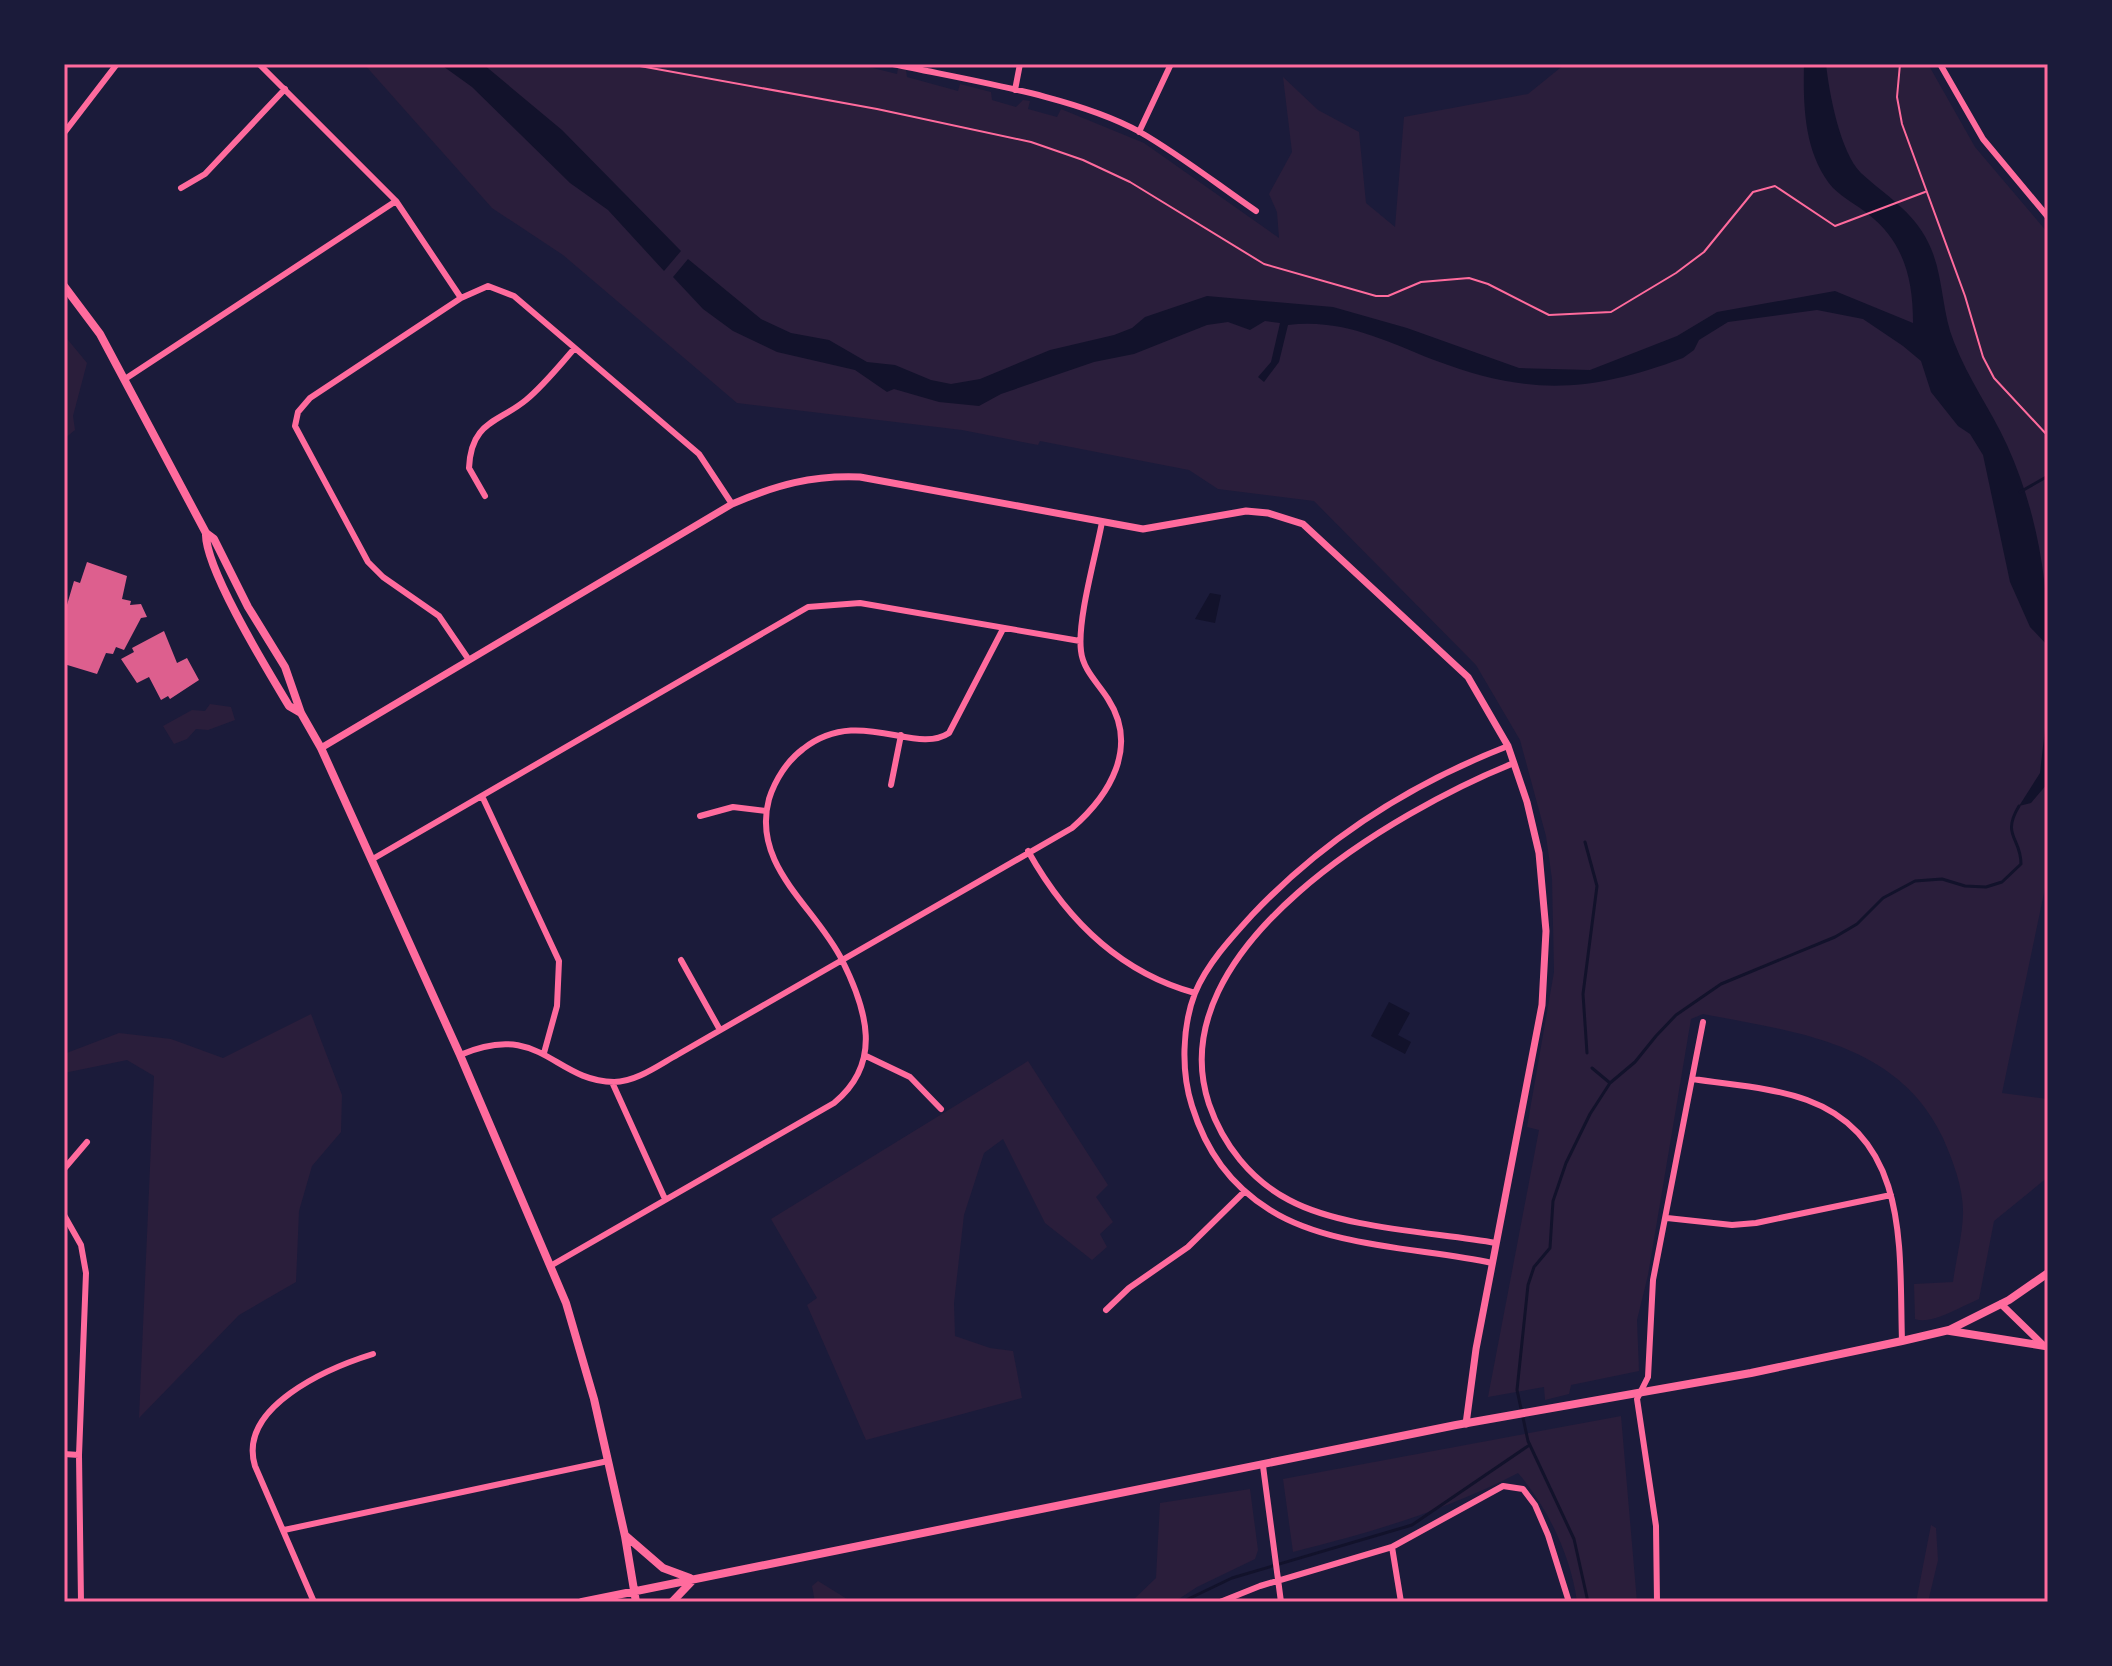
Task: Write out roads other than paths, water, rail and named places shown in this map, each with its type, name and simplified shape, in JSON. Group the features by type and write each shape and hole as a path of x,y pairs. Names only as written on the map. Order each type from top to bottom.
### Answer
{"main road":[{"path":"64,286 91,321 125,379 206,533 214,539 248,607 285,667 301,713 321,748 552,1265 581,1353 625,1536 635,1597"},
{"path":"206,533 205,549 247,629 289,706 301,713"},
{"path":"582,1602 635,1597 695,1578 1530,1411 1643,1393 1902,1341 1949,1330 2001,1304 2048,1273"},
{"path":"1949,1330 2046,1347"},
{"path":"625,1536 663,1568 695,1578"},
{"path":"672,1602 695,1578"}],"street":[{"path":"64,133 117,64"},
{"path":"259,64 396,201 461,298"},
{"path":"893,64 1015,90 1139,132 1256,211"},
{"path":"1015,90 1020,64"},
{"path":"1139,132 1171,64"},
{"path":"1940,64 1983,139 2048,217"},
{"path":"181,188 205,174 285,89"},
{"path":"125,379 396,201"},
{"path":"469,660 439,616 383,577 368,562 295,426 298,412 310,398 461,298 488,286 504,290 699,454 732,504"},
{"path":"485,496 469,468 481,430 491,420 526,400 574,349"},
{"path":"321,748 732,504 796,480 816,476 860,477 1154,529 1212,514 1246,511 1268,513 1303,524 1458,665 1484,701 1514,763 1542,869 1545,958 1542,1005 1492,1263 1466,1424"},
{"path":"460,1055 500,1044 527,1046 590,1076 612,1082 643,1074 1072,828 1090,811 1111,783 1119,765 1121,738 1116,714 1086,668 1080,641 1102,522"},
{"path":"371,860 808,607 860,603 1080,641"},
{"path":"552,1265 834,1103 855,1083 866,1056 862,1011 841,958 778,869 766,834 766,811 779,776 814,741 855,729 937,739 949,733 1003,629"},
{"path":"891,785 901,735"},
{"path":"1492,1263 1309,1229 1268,1209 1244,1192 1210,1152 1190,1100 1185,1057 1195,993 1228,941 1317,855 1406,793 1508,746"},
{"path":"1496,1243 1430,1234 1310,1210 1269,1189 1235,1153 1213,1114 1207,1096 1203,1039 1210,1008 1221,982 1253,940 1306,886 1359,845 1414,810 1514,763"},
{"path":"482,796 559,961 557,1006 544,1053"},
{"path":"700,816 733,807 766,811"},
{"path":"1028,851 1060,904 1094,938 1152,978 1195,993"},
{"path":"681,960 720,1030"},
{"path":"1657,1602 1656,1526 1637,1399 1643,1393 1648,1377 1653,1280 1703,1022"},
{"path":"866,1056 910,1077 941,1109"},
{"path":"1693,1079 1781,1092 1830,1111 1850,1126 1876,1155 1891,1195 1900,1233 1902,1341"},
{"path":"612,1082 665,1199"},
{"path":"64,1169 87,1142"},
{"path":"1106,1310 1205,1233 1244,1192"},
{"path":"1667,1218 1756,1223 1891,1195"},
{"path":"64,1215 81,1245 86,1273 79,1455 81,1602"},
{"path":"2001,1304 2046,1347"},
{"path":"314,1602 252,1458 258,1426 280,1401 346,1364 373,1354"},
{"path":"64,1454 79,1455"},
{"path":"284,1530 608,1461"},
{"path":"1263,1466 1281,1602"},
{"path":"1220,1602 1392,1547 1451,1517 1491,1490 1516,1486 1535,1505 1569,1602"},
{"path":"1392,1547 1401,1602"}],"waterway":[{"path":"2020,492 2048,476"},
{"path":"1588,1602 1574,1539 1528,1441 1517,1390 1528,1285 1534,1267 1550,1248 1553,1201 1566,1163 1590,1114 1610,1083 1635,1062 1676,1015 1721,984 1835,937 1857,924 1883,898 1915,881 1942,879 1965,886 1986,887 2002,882 2021,864 2012,830 2019,806"},
{"path":"1585,842 1597,886 1583,994 1587,1053"},
{"path":"1592,1068 1610,1083"},
{"path":"1182,1602 1232,1578 1412,1525 1528,1446"}]}
